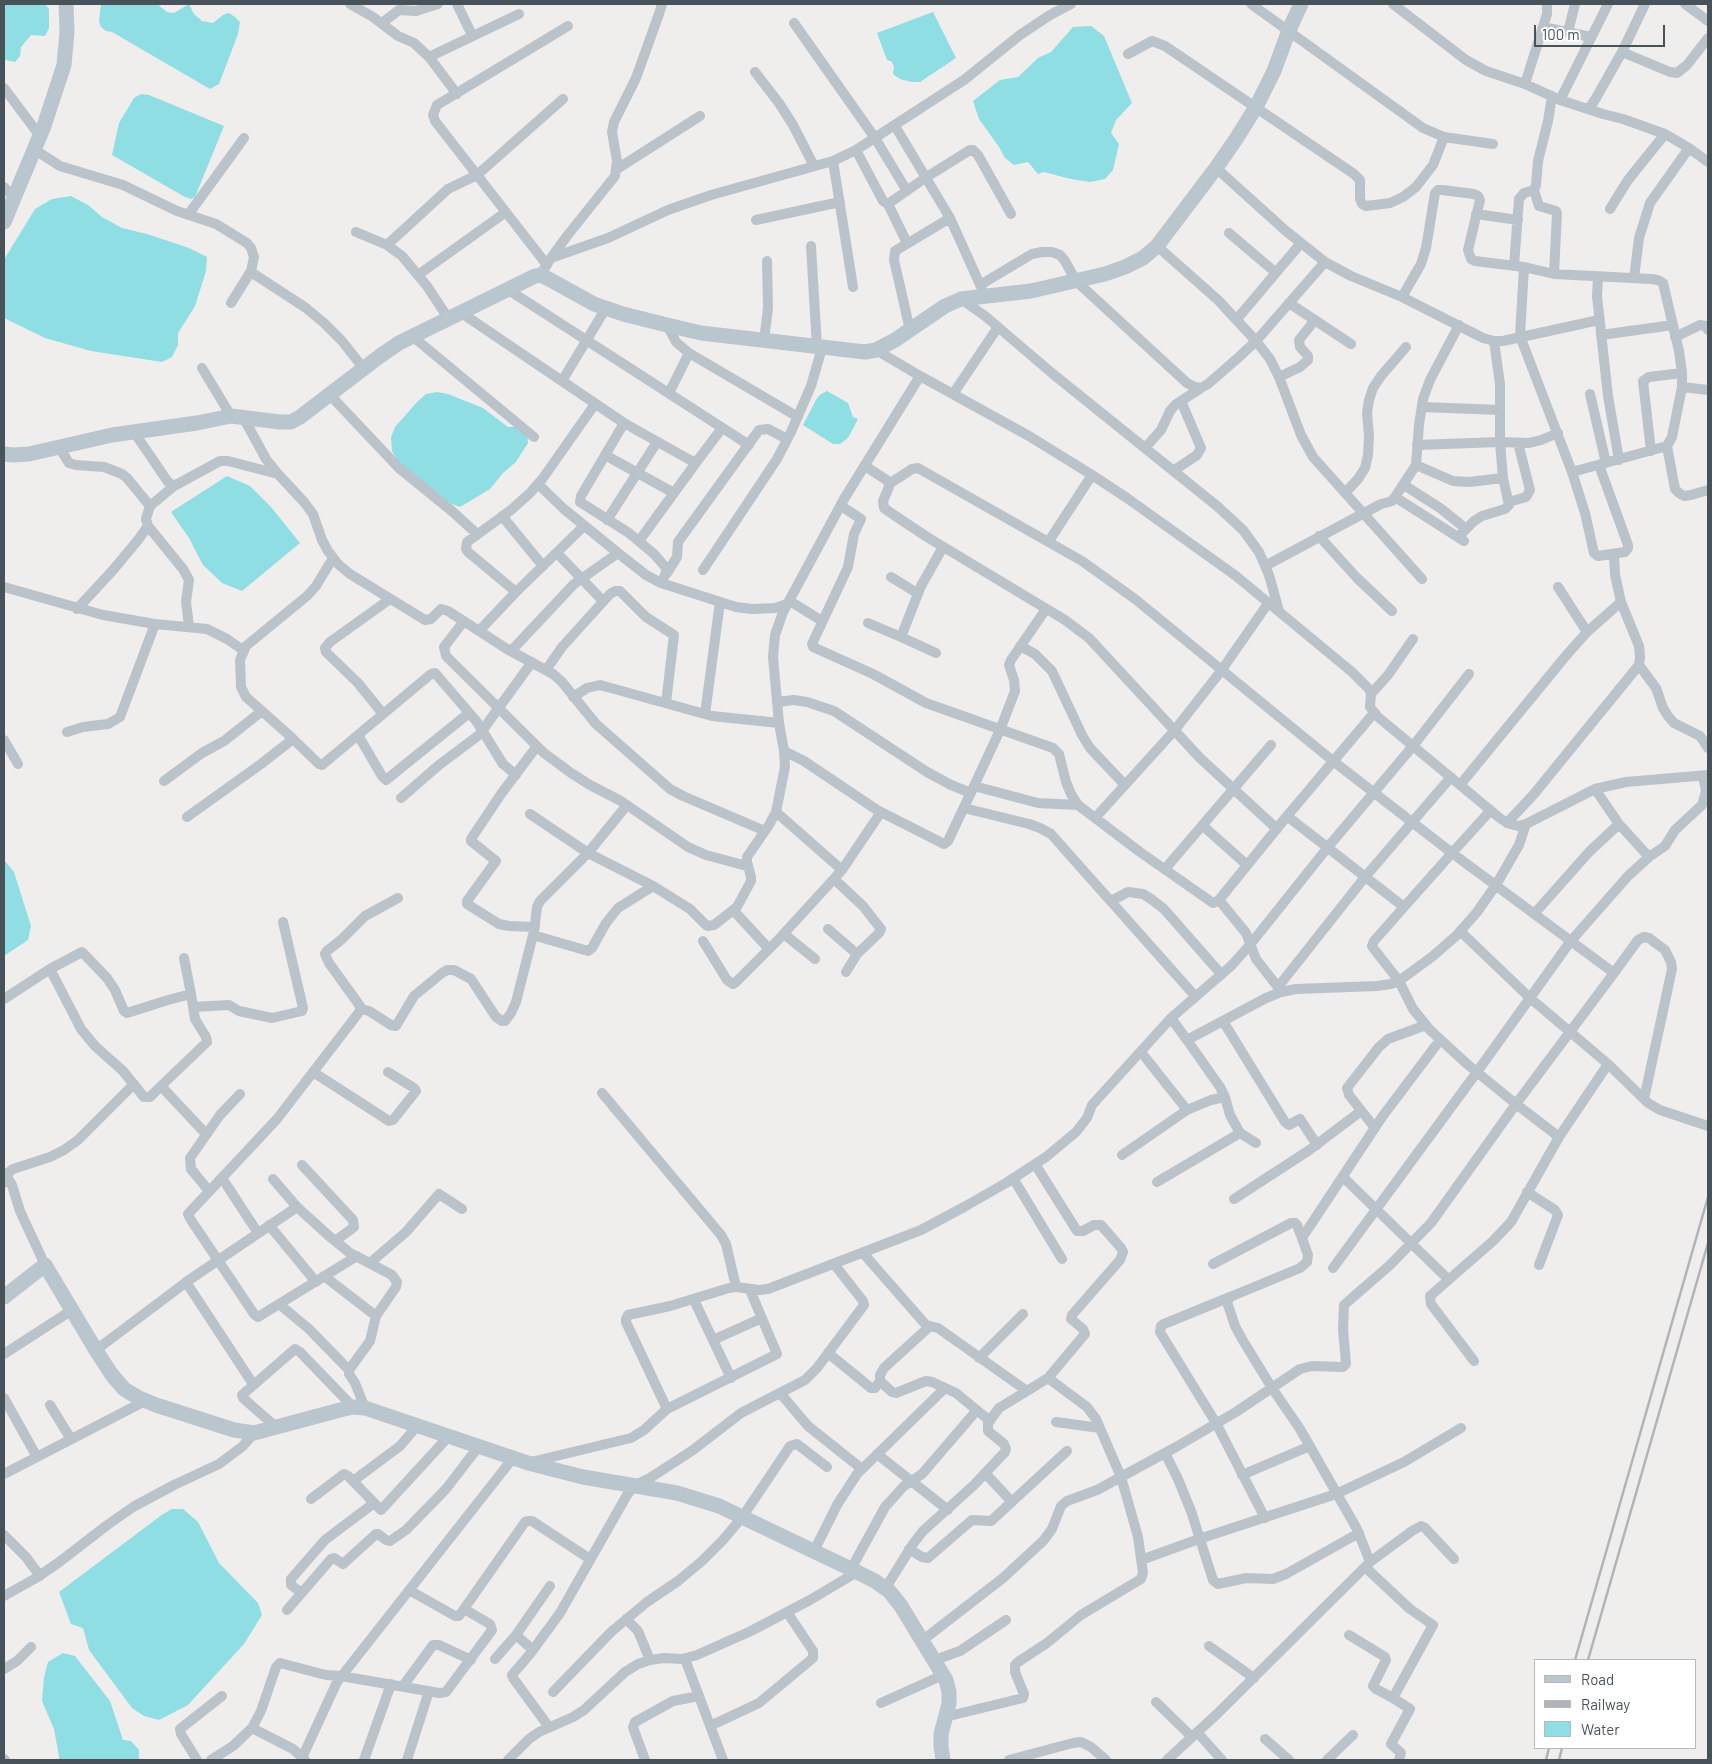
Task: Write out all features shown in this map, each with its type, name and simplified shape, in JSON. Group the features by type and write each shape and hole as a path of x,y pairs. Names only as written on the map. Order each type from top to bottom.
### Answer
{"street":[{"path":"4,222 9,192 38,143 64,65 67,32 66,4"},
{"path":"353,4 398,36 414,42 429,57 457,94"},
{"path":"382,23 399,10 416,11 438,4"},
{"path":"457,4 472,35"},
{"path":"4,454 29,454 134,432 237,417 291,422 380,356 412,336 530,277 546,266 689,201 814,166 856,150 964,80 1020,35 1050,14 1071,4"},
{"path":"1251,4 1424,128 1444,137 1493,144"},
{"path":"568,26 437,106 433,115 435,121 546,266 594,304 666,325 701,333 865,352 876,350 895,340 945,306 983,291 1031,291 1105,274 1143,258 1157,246 1216,168 1256,107 1274,71 1300,4"},
{"path":"1393,4 1466,60 1556,98 1666,134 1708,162"},
{"path":"1525,84 1547,14 1547,4"},
{"path":"1568,32 1575,4"},
{"path":"1554,274 1557,213 1556,211 1539,206 1534,190 1538,162 1556,98 1608,4"},
{"path":"1589,109 1622,52 1645,4"},
{"path":"1685,4 1708,21"},
{"path":"546,266 583,215 611,182 617,169 612,132 614,122 636,78 663,5"},
{"path":"429,57 518,14"},
{"path":"794,23 875,138 907,191"},
{"path":"1543,27 1591,37"},
{"path":"1622,52 1670,72 1677,73 1687,65 1708,38"},
{"path":"1128,54 1146,43 1152,41 1158,43 1354,174 1360,180 1360,199 1362,204 1366,206 1390,203 1403,197 1416,187 1432,165 1444,137"},
{"path":"755,72 779,102 814,166"},
{"path":"4,88 38,143 60,166 123,185 188,214 216,224 247,243 254,257 251,271 231,302"},
{"path":"387,245 448,188 477,175 563,99"},
{"path":"617,169 700,116"},
{"path":"894,126 950,218 983,291"},
{"path":"1610,209 1628,180 1666,134"},
{"path":"188,214 244,138"},
{"path":"1634,278 1639,238 1650,203 1689,148"},
{"path":"856,150 884,201 888,204 907,243"},
{"path":"888,204 925,178 970,150 973,150 978,155 1011,214"},
{"path":"833,160 852,287"},
{"path":"1216,168 1325,262 1351,276 1402,297 1483,338 1503,341 1600,320"},
{"path":"1402,297 1421,264 1426,248 1435,193 1438,190 1478,196 1480,200 1468,250 1471,259 1475,261 1554,274 1634,278 1658,280 1663,283 1682,372 1682,387 1672,437 1667,446 1675,489 1684,496 1708,490"},
{"path":"1534,190 1521,195 1519,199 1520,336 1572,472 1585,513 1594,553 1598,556 1625,552 1628,545 1603,464 1590,394"},
{"path":"756,220 840,202"},
{"path":"418,275 506,212"},
{"path":"1476,214 1518,220"},
{"path":"910,330 893,255 895,251 907,243 950,218"},
{"path":"356,232 387,245 402,256 454,315 657,442 690,460 695,462 698,460"},
{"path":"1229,232 1275,272"},
{"path":"1237,319 1301,243"},
{"path":"703,570 763,481 787,440 811,386 820,348 811,246"},
{"path":"1157,246 1218,300 1256,341 1270,360 1301,435 1313,457 1422,579"},
{"path":"983,291 1021,259 1042,252 1052,252 1060,255 1076,281 1187,383 1201,388"},
{"path":"764,341 768,308 767,261"},
{"path":"1145,448 1161,430 1170,411 1233,363 1256,341 1325,262"},
{"path":"251,271 306,308 324,323 342,341 364,369"},
{"path":"1598,277 1597,296 1601,335 1608,396 1619,460"},
{"path":"507,288 749,445"},
{"path":"961,299 998,327 1243,530 1259,552 1279,611"},
{"path":"1289,303 1351,344"},
{"path":"562,381 606,308"},
{"path":"1278,377 1300,367 1308,360 1308,356 1298,343 1315,320"},
{"path":"666,325 676,342 688,353 798,417"},
{"path":"1265,566 1381,504 1392,501 1416,465 1422,407 1430,380 1459,325"},
{"path":"1601,335 1673,325"},
{"path":"1675,336 1700,325 1706,326 1708,330"},
{"path":"953,394 998,327"},
{"path":"412,336 534,437"},
{"path":"1395,497 1461,539 1465,528 1482,516 1507,507 1509,502 1503,478 1500,442 1500,384 1494,341"},
{"path":"1346,492 1365,468 1368,455 1369,400 1381,376 1406,347"},
{"path":"876,350 1029,436 1092,475 1205,553 1269,602 1352,672 1369,689 1374,713 1490,811 1507,823 1518,826 1526,824 1595,789 1655,778 1706,776 1706,790 1702,805 1675,830 1665,846 1649,857 1628,876 1570,942 1333,1268"},
{"path":"669,394 688,353"},
{"path":"202,368 266,459 313,514 322,540 333,558 350,574 425,620 430,619 444,609 511,651 546,670 562,682 596,724 670,789 682,796 765,831"},
{"path":"1651,451 1643,381 1649,377 1682,372"},
{"path":"530,814 588,853 653,886 690,909 708,926 714,925 734,911 751,881 747,857 776,812 785,767 773,657 775,635 786,604 841,506 920,376"},
{"path":"1682,387 1708,390"},
{"path":"328,394 399,468 477,534"},
{"path":"1173,471 1197,455 1201,448 1181,401"},
{"path":"516,592 466,549 466,542 511,510 538,484 595,404"},
{"path":"1422,407 1500,410"},
{"path":"624,422 580,498 580,502 639,541 661,561 667,572"},
{"path":"639,541 722,428"},
{"path":"662,584 677,557 678,542 759,430 765,428 787,440"},
{"path":"134,432 168,482 174,486"},
{"path":"1417,445 1500,442 1529,443 1558,433"},
{"path":"607,520 657,442"},
{"path":"1509,502 1526,497 1530,490 1518,443"},
{"path":"1572,472 1667,446"},
{"path":"59,447 64,458 69,463 104,466 122,474 128,478 150,506"},
{"path":"605,455 674,493"},
{"path":"189,626 186,602 189,580 183,569 148,526 146,519 150,506 174,486 220,461 228,461 278,474"},
{"path":"1416,465 1453,481 1469,482 1503,478"},
{"path":"865,466 886,479 890,484"},
{"path":"1277,829 1232,789 1174,731 1103,652 1076,627 943,547 884,508 883,501 890,484 912,469 918,468 1048,541 1110,579 1333,761 1452,853 1614,973"},
{"path":"1048,541 1092,475"},
{"path":"538,484 618,554 646,575 662,584 720,602 752,609 775,608 793,603 822,621"},
{"path":"1404,484 1440,508 1465,528"},
{"path":"841,506 861,519 854,534 848,566 812,644 814,649 860,668 926,703 1053,748 1061,758 1066,782 1078,805 1213,903 1219,900 1374,713"},
{"path":"502,516 543,566"},
{"path":"77,609 124,557 148,526"},
{"path":"479,631 584,526"},
{"path":"1319,536 1357,578 1392,611"},
{"path":"901,637 917,593 943,547"},
{"path":"556,553 603,601"},
{"path":"511,651 562,595 580,579 618,554"},
{"path":"1507,823 1534,794 1639,665 1639,646 1621,602 1615,575 1614,554"},
{"path":"333,558 316,586 307,596 243,650 240,660 242,692 317,763 322,765 433,673 437,675 470,713 503,764 516,775"},
{"path":"892,577 917,593"},
{"path":"4,587 103,615 155,624 207,628 243,650"},
{"path":"1558,587 1587,632"},
{"path":"546,670 562,647 603,601 615,591 620,591 646,617 674,635 666,703"},
{"path":"383,714 369,696 326,652 325,648 330,642 390,599"},
{"path":"705,714 720,602"},
{"path":"1095,818 1174,731 1221,671 1269,602"},
{"path":"1460,785 1587,632 1621,602"},
{"path":"784,751 804,761 847,792 881,812 944,844 948,841 964,808 1000,730 1015,691 1014,680 1009,666 1011,660 1046,609"},
{"path":"464,621 446,643 444,647 446,656 537,746 571,773 626,805 688,847 706,855 748,866"},
{"path":"868,623 936,652"},
{"path":"67,732 83,727 108,724 120,717 155,624"},
{"path":"1371,694 1388,675 1413,639"},
{"path":"1020,646 1035,654 1052,671 1090,748 1125,785"},
{"path":"401,798 439,765 483,731 532,662"},
{"path":"1639,665 1656,688 1668,716 1674,723 1700,736 1708,748"},
{"path":"667,1409 626,1319 628,1315 694,1300 729,1288 768,1289 921,1230 964,1207 1035,1164 1076,1132 1087,1118 1092,1105 1140,1052 1172,1018 1250,945 1328,847 1413,746 1468,674"},
{"path":"574,697 587,688 600,686 705,714 730,719 779,723"},
{"path":"777,702 794,700 807,702 834,712 951,786 1038,803 1078,805"},
{"path":"164,781 202,753 224,740 262,711"},
{"path":"358,735 386,780 470,713"},
{"path":"187,817 293,739"},
{"path":"4,740 18,764"},
{"path":"1165,869 1271,745"},
{"path":"537,746 501,794 471,839 471,842 496,861 467,900 467,904 499,924 534,931 588,951 592,948 606,923 618,908 653,886"},
{"path":"1186,1040 1279,990 1365,877 1451,777"},
{"path":"1595,789 1619,824 1649,857"},
{"path":"361,1010 368,1011 396,1026 414,996 442,973 447,970 454,970 471,979 496,1018 502,1021 506,1020 512,1014 516,1002 534,931 537,907 540,901 588,853 626,805"},
{"path":"964,808 1029,824 1051,834 1195,996"},
{"path":"1490,811 1374,940 1372,946 1399,981 1413,1009 1440,1040 1516,1104 1559,1136"},
{"path":"776,812 842,870"},
{"path":"703,941 727,980 733,984 784,934 842,870 881,812"},
{"path":"1287,816 1404,907"},
{"path":"1279,990 1377,986 1399,981 1433,956 1460,932 1496,885 1519,845 1526,824"},
{"path":"1534,914 1589,852 1619,824"},
{"path":"1202,825 1247,865"},
{"path":"834,879 863,906 881,929 857,954 846,972"},
{"path":"1110,901 1128,892 1143,894 1151,899 1164,910 1221,974"},
{"path":"361,1010 329,963 325,954 365,916 398,898"},
{"path":"1219,900 1246,933 1256,959 1279,990"},
{"path":"734,911 769,949"},
{"path":"193,1007 229,1005 239,1011 272,1018 302,1011 303,1008 283,922"},
{"path":"828,928 857,954"},
{"path":"1460,932 1530,998 1571,1031 1644,1099 1660,1110 1708,1126"},
{"path":"784,934 815,960"},
{"path":"922,1640 1003,1578 1043,1541 1050,1533 1060,1506 1064,1503 1097,1490 1165,1453 1300,1369 1306,1367 1345,1366 1347,1362 1344,1339 1344,1305 1412,1244 1431,1223 1516,1104 1638,940 1644,937 1665,950 1671,962 1672,970 1644,1099"},
{"path":"4,999 50,969 82,952 107,978 124,1011 127,1013 191,994"},
{"path":"50,969 87,1037 123,1071 147,1098 152,1096 206,1042 206,1037 196,1019 184,958"},
{"path":"357,1256 261,1316 256,1316 188,1214 277,1120 361,1010"},
{"path":"1172,1018 1225,1097 1230,1115 1240,1133 1256,1144"},
{"path":"1223,1021 1285,1122 1290,1125 1300,1119 1316,1145"},
{"path":"1375,1128 1347,1091 1348,1084 1388,1039 1426,1025"},
{"path":"1302,1238 1375,1128 1440,1040"},
{"path":"1140,1052 1187,1110"},
{"path":"1474,1361 1429,1300 1432,1293 1503,1231 1510,1222 1559,1136 1608,1064"},
{"path":"313,1072 390,1121 393,1120 416,1091 388,1072"},
{"path":"134,1084 78,1140 50,1157 13,1169 5,1177 12,1185 20,1211 45,1265 112,1375 124,1389 146,1401 234,1430 254,1433 359,1407"},
{"path":"161,1086 206,1134"},
{"path":"602,1093 721,1235 726,1244 736,1287"},
{"path":"209,1191 194,1173 190,1164 190,1158 220,1115 240,1094"},
{"path":"1122,1155 1187,1110 1211,1100 1225,1097"},
{"path":"1234,1200 1316,1145 1361,1111"},
{"path":"1157,1182 1240,1133"},
{"path":"885,1589 909,1549 923,1531 948,1510 1006,1449 1004,1444 988,1431 987,1427 990,1421 999,1408 1048,1378 1085,1334 1083,1329 1071,1319 1072,1314 1120,1260 1121,1248 1101,1225 1094,1225 1083,1231 1078,1231 1035,1164"},
{"path":"302,1165 353,1220 354,1227 335,1241"},
{"path":"1343,1177 1448,1279"},
{"path":"222,1178 258,1233"},
{"path":"1013,1178 1062,1259"},
{"path":"273,1179 296,1207 335,1241 357,1256 392,1275 397,1282 396,1287 376,1316 370,1341 349,1370"},
{"path":"1527,1192 1555,1210 1558,1215 1539,1265"},
{"path":"370,1263 406,1232 439,1194 462,1209"},
{"path":"96,1350 186,1282 296,1207"},
{"path":"1213,1264 1291,1223 1297,1225 1308,1258 1304,1265 1164,1324 1160,1329 1162,1336 1216,1423 1242,1476 1266,1518"},
{"path":"269,1225 320,1279 376,1316"},
{"path":"864,1253 923,1323 929,1327 938,1328 1027,1391"},
{"path":"550,1727 512,1676 560,1613 627,1495 634,1486 650,1478 693,1450 741,1413 805,1380 812,1374 864,1305 863,1301 834,1264"},
{"path":"4,1297 45,1265"},
{"path":"186,1282 253,1384"},
{"path":"252,1728 293,1749 303,1759 341,1676 409,1590 521,1460 631,1438 644,1430 667,1409 777,1354 750,1290"},
{"path":"1230,1297 1228,1306 1235,1326 1310,1446 1359,1533 1368,1564 1410,1609 1433,1625 1393,1698"},
{"path":"694,1300 731,1378"},
{"path":"279,1304 309,1328 349,1370 349,1374 355,1383 359,1407"},
{"path":"4,1354 72,1310"},
{"path":"979,1358 1023,1314"},
{"path":"713,1340 762,1318"},
{"path":"828,1353 871,1388 875,1388 880,1381 880,1375 884,1368 929,1327"},
{"path":"276,1428 242,1398 243,1393 295,1349 359,1407 416,1424 521,1460 583,1477 677,1493 695,1498 743,1516 854,1570 885,1589 901,1606 943,1675 949,1692 949,1704 941,1746 944,1760"},
{"path":"945,1718 1023,1698 1024,1694 1015,1672 1015,1666 1018,1662 1047,1643 1082,1615 1138,1581 1142,1576 1138,1537 1121,1477 1100,1428 1087,1407 1048,1378"},
{"path":"880,1381 892,1392 896,1393 926,1381 956,1394 990,1421"},
{"path":"814,1551 837,1505 862,1469 945,1388"},
{"path":"780,1393 808,1426 862,1469"},
{"path":"4,1398 37,1456"},
{"path":"4,1474 146,1401"},
{"path":"50,1406 71,1439"},
{"path":"508,1760 530,1739 584,1710 625,1672 650,1660 685,1659 751,1631 788,1612 854,1570 885,1507 904,1486 922,1474 977,1410"},
{"path":"1056,1422 1100,1428"},
{"path":"353,1481 400,1446 416,1424"},
{"path":"1141,1560 1336,1494 1404,1462 1461,1428"},
{"path":"4,1596 40,1576 120,1515 174,1485 219,1464 243,1446 254,1433"},
{"path":"311,1498 346,1474 379,1509 383,1509 449,1436"},
{"path":"553,1692 626,1619 702,1561 743,1516 788,1447 797,1444 827,1468"},
{"path":"287,1610 331,1559 334,1558 343,1564 376,1534 390,1541 406,1530 446,1489 480,1446"},
{"path":"1242,1476 1310,1446"},
{"path":"909,1549 922,1558 928,1558 972,1520 991,1521 1067,1451"},
{"path":"1165,1453 1185,1495 1213,1580 1218,1584 1246,1578 1273,1579 1286,1574 1359,1533"},
{"path":"877,1454 948,1510"},
{"path":"985,1473 1012,1502"},
{"path":"302,1593 291,1585 291,1579 325,1540 374,1504"},
{"path":"409,1590 455,1616 459,1616 527,1521 532,1521 590,1559"},
{"path":"1167,1760 1254,1678 1368,1564 1412,1531 1421,1526 1425,1528 1454,1559"},
{"path":"6,1541 40,1576"},
{"path":"495,1659 516,1635 550,1586"},
{"path":"211,1760 233,1746 252,1728 261,1711 278,1664 283,1663 326,1675 446,1692 493,1628 490,1624 464,1609"},
{"path":"710,1726 759,1703 813,1658 813,1651 788,1612"},
{"path":"626,1619 638,1631 650,1660"},
{"path":"935,1660 960,1651 1006,1620"},
{"path":"516,1635 533,1650"},
{"path":"1349,1635 1385,1657 1386,1660 1373,1686 1410,1708 1391,1744 1401,1753 1399,1760"},
{"path":"403,1686 433,1645 439,1645 471,1660"},
{"path":"1209,1646 1254,1678"},
{"path":"4,1669 17,1661 31,1647"},
{"path":"685,1659 723,1760"},
{"path":"881,1703 943,1675"},
{"path":"364,1760 391,1684"},
{"path":"407,1760 429,1691"},
{"path":"197,1760 180,1730 222,1696"},
{"path":"645,1760 633,1727 635,1722 673,1701 699,1696"},
{"path":"1156,1702 1222,1760"},
{"path":"1327,1760 1353,1735"},
{"path":"1265,1739 1289,1760"},
{"path":"1009,1760 1078,1742 1086,1744 1106,1760"}],"water":[{"path":"4,4 45,4 49,9 49,28 45,36 31,35 21,47 20,56 15,62 6,60 4,62"},
{"path":"101,4 157,4 167,12 174,13 189,4 194,14 202,21 213,23 229,13 235,17 240,22 238,34 219,84 210,89 112,32 106,31 101,27 99,21"},
{"path":"933,12 956,58 920,82 900,79 893,74 894,66 891,61 887,60 877,33"},
{"path":"1091,26 1104,36 1132,103 1116,120 1111,133 1119,144 1113,170 1105,179 1090,182 1044,172 1038,174 1028,162 1014,165 1005,158 979,119 973,101 1000,80 1018,77 1038,58 1051,52 1073,27"},
{"path":"141,94 149,95 224,126 195,197 191,199 112,155 119,123 134,98"},
{"path":"71,196 122,228 189,248 207,257 206,271 195,306 178,333 178,345 172,357 162,362 91,351 45,338 4,318 5,258 35,209 52,199"},
{"path":"827,391 848,403 853,417 858,419 848,438 840,444 833,444 803,425 817,398"},
{"path":"437,392 448,394 483,408 508,427 515,427 527,435 528,443 516,462 503,473 490,489 460,507 444,501 403,469 392,451 391,437 395,427 426,394"},
{"path":"227,476 250,486 271,507 300,543 242,591 222,583 203,565 189,538 171,512"},
{"path":"4,860 14,872 31,926 28,940 4,956"},
{"path":"172,1509 183,1509 198,1522 219,1563 258,1603 262,1615 244,1644 188,1705 159,1720 144,1716 132,1708 89,1650 83,1628 71,1624 59,1592"},
{"path":"63,1653 75,1656 110,1701 123,1740 131,1741 139,1750 139,1760 59,1760 54,1729 42,1701 44,1677 48,1662"}],"railway":[{"path":"1575,1659 1708,1197"},
{"path":"1588,1659 1708,1243"},
{"path":"1546,1760 1549,1749"},
{"path":"1559,1760 1562,1749"}]}
